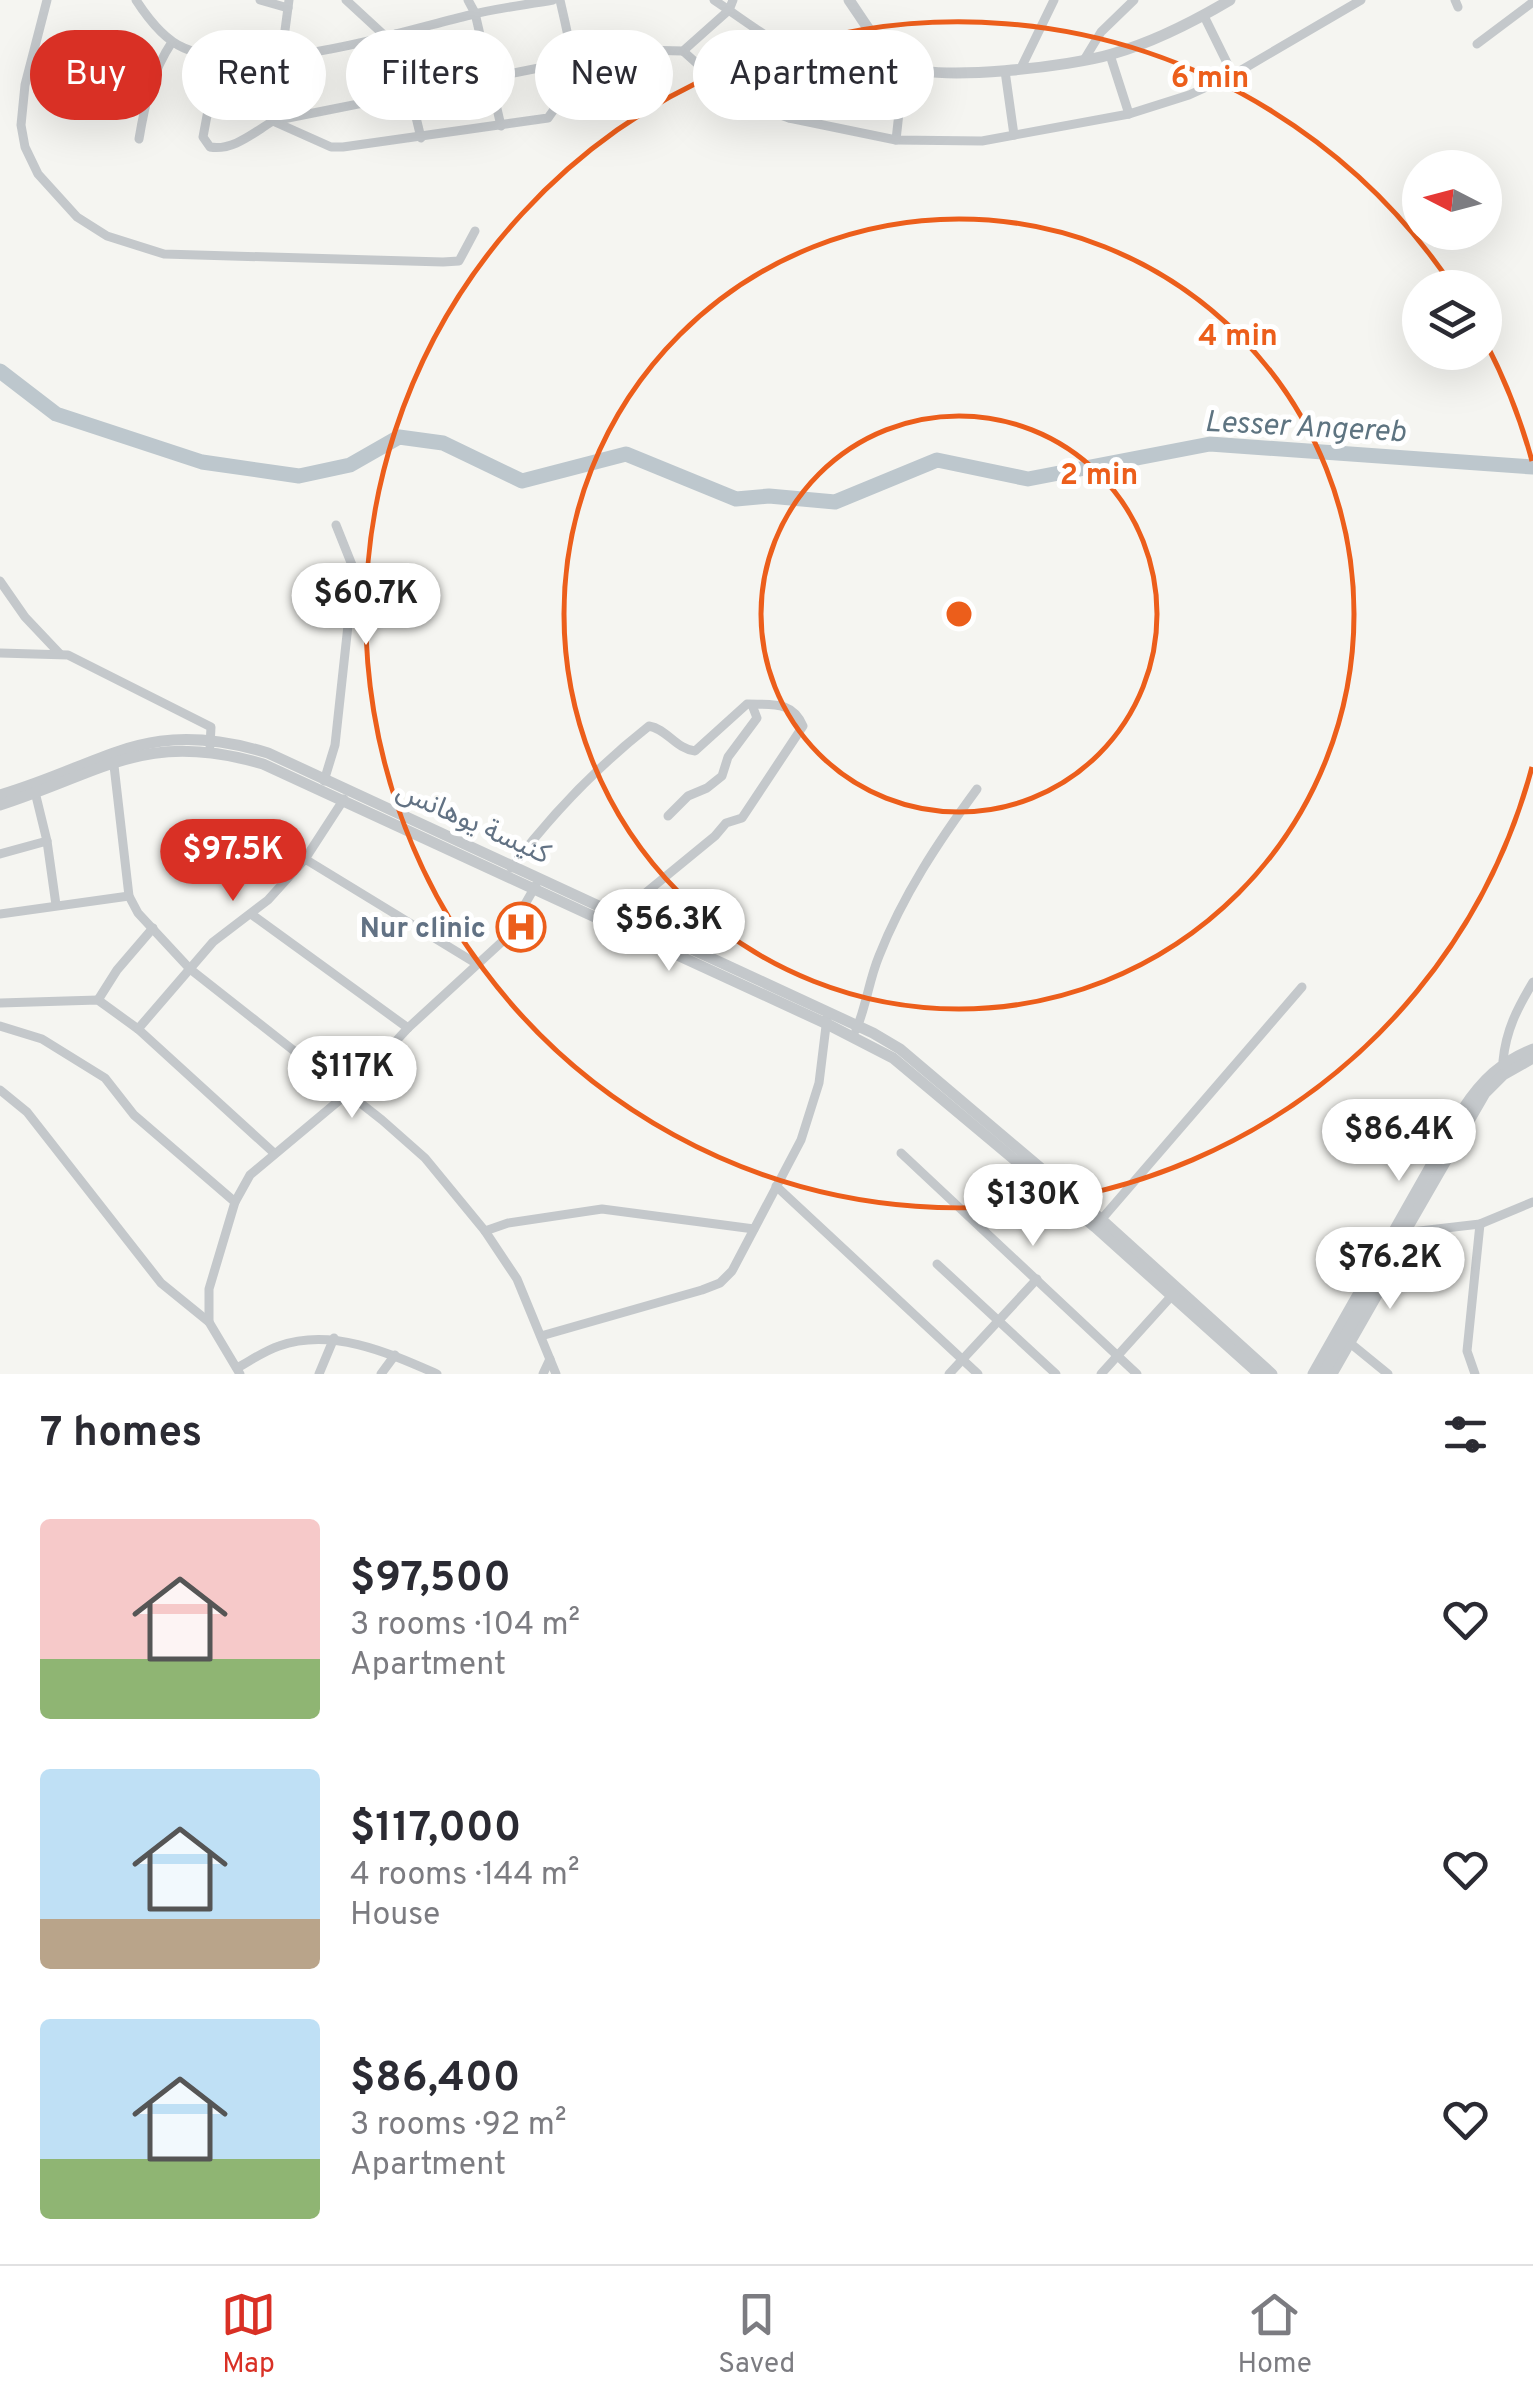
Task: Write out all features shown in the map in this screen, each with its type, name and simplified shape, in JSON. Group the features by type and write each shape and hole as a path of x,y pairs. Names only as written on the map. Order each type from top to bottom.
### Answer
{"street":[{"path":"48,0 25,85 21,125 25,147 48,189 77,217 108,236 140,249 194,257 443,262 459,261 475,231"},
{"path":"136,0 172,42 182,47"},
{"path":"260,0 289,4 285,30"},
{"path":"346,0 379,30"},
{"path":"468,0 479,30"},
{"path":"411,30 475,13 550,0 562,30"},
{"path":"714,0 731,5 762,30"},
{"path":"849,0 872,30"},
{"path":"1021,68 1054,0"},
{"path":"1084,60 1102,32 1134,0"},
{"path":"934,70 958,74 1005,71 1110,55 1204,16 1213,4 1230,0"},
{"path":"800,120 896,140 982,141 1130,114 1233,76 1360,0"},
{"path":"1477,44 1533,2"},
{"path":"683,51 731,5"},
{"path":"1204,16 1233,76"},
{"path":"140,138 158,64 172,42"},
{"path":"673,51 683,51 693,60"},
{"path":"1110,55 1130,114"},
{"path":"1005,71 1014,135"},
{"path":"206,120 204,142 215,148 232,146 273,121 346,107"},
{"path":"416,120 421,138"},
{"path":"499,120 500,126"},
{"path":"273,121 331,147 536,120"},
{"path":"896,140 897,120"},
{"path":"322,786 335,745 353,589 350,558 336,526"},
{"path":"0,582 25,617 60,654"},
{"path":"0,653 68,655 211,727 210,745"},
{"path":"509,871 549,819 610,758 649,726 695,751 741,707 779,704 798,715 803,726 742,818 726,823 614,920"},
{"path":"668,816 688,796 722,776 728,757 757,718 752,705"},
{"path":"0,795 113,756 210,745 322,786 509,871 856,1031 1098,1223 1272,1374"},
{"path":"0,805 113,756"},
{"path":"113,756 129,896 190,969 425,1158 485,1231 516,1279 556,1374"},
{"path":"856,1031 876,962 892,926 936,845 977,790"},
{"path":"35,792 56,905"},
{"path":"138,1029 213,942 251,914 305,859 346,797"},
{"path":"0,854 46,841"},
{"path":"305,859 478,964"},
{"path":"209,1322 209,1289 236,1202 250,1176 348,1093 408,1028 505,939 537,884"},
{"path":"0,914 129,896"},
{"path":"251,914 408,1028"},
{"path":"98,1000 117,970 153,928"},
{"path":"1504,1061 1513,1015 1533,982"},
{"path":"1098,1223 1302,987"},
{"path":"0,1003 98,1000 138,1029 274,1153"},
{"path":"542,1336 720,1283 732,1271 802,1140 819,1083 827,1017"},
{"path":"0,1026 42,1039 104,1078 134,1115 236,1202"},
{"path":"1333,1374 1462,1109 1504,1061 1533,1048"},
{"path":"1315,1373 1405,1232 1485,1093 1503,1075 1533,1058"},
{"path":"0,1090 27,1112 161,1283 209,1322 238,1371 280,1345 334,1338 394,1355 437,1374"},
{"path":"901,1153 1137,1374"},
{"path":"776,1186 978,1374"},
{"path":"1405,1232 1480,1224 1533,1202"},
{"path":"485,1231 508,1223 602,1209 754,1228"},
{"path":"1475,1374 1467,1351 1480,1224"},
{"path":"937,1264 1056,1374"},
{"path":"949,1374 1037,1280"},
{"path":"1101,1374 1176,1292"},
{"path":"1176,1292 1258,1374"},
{"path":"319,1374 334,1338"},
{"path":"1350,1343 1388,1374"},
{"path":"381,1374 394,1355"},
{"path":"543,1374 550,1358"}],"waterway":[{"name":"Lesser Angereb","path":"0,371 56,414 202,462 299,476 350,465 399,437 443,443 522,481 626,454 736,499 769,496 835,502 937,460 1028,479 1210,444 1533,467"}],"place":[{"name":"Nur clinic","path":"521,927"}]}
